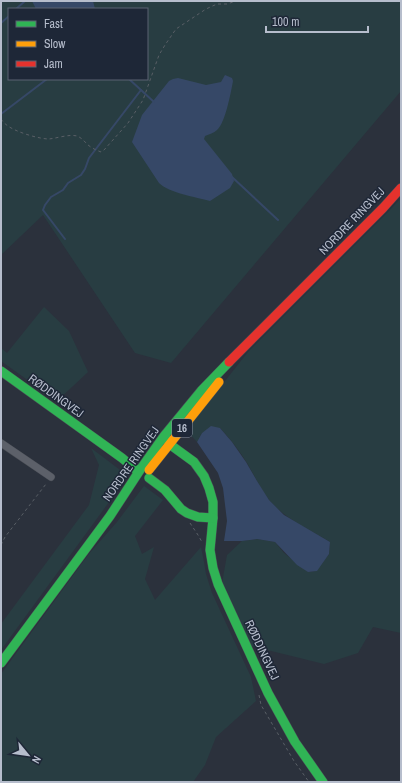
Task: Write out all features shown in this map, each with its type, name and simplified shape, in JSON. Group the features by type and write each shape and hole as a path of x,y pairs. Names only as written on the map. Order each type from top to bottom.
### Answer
{"street":[{"name":"NORDRE RINGVEJ","path":"1,663 110,516 169,440 253,339 401,188"},
{"name":"RØDDINGVEJ","path":"1,371 135,468"},
{"name":"RØDDINGVEJ","path":"169,440 180,452 194,462 204,476 213,502 210,550 213,568 218,584 268,693 295,742 323,782"},
{"path":"1,443 51,477"},
{"path":"149,478 165,490 181,509 187,513 198,517 213,518"}],"path":[{"path":"1,119 6,125 13,129 36,137 48,139 77,136 90,147 101,152 132,117 143,100 159,55 176,29 206,9 217,4 227,4 236,1"},
{"path":"1,545 5,537 51,477"}],"green space":[{"path":"1,1 401,1 401,91 171,363 135,353 43,215 1,255"},
{"path":"401,198 401,633 373,627 358,653 324,664 251,646 222,583 227,555 242,541 257,539 275,542 284,553 308,572 316,571 329,554 330,542 282,513 275,507 263,491 241,454 220,428 202,433 197,442 186,430 248,352"},
{"path":"44,307 69,331 88,372 57,401 1,361 1,348 7,353"},
{"path":"91,448 128,476 1,650 1,624 89,505 99,465"},
{"path":"144,486 163,500 135,536 142,554 154,547 145,579 155,600 201,547 206,574 212,593 251,677 256,701 216,737 205,765 193,782 1,782 1,674 88,555 117,522"}],"water":[{"path":"32,1 93,1 95,8 36,8"},
{"path":"225,75 232,78 233,81 225,115 220,127 213,133 205,136 204,139 232,174 234,181 230,188 210,201 183,194 163,186 159,183 132,142 142,115 169,81 173,79 178,78 206,85 221,82"},
{"path":"211,426 220,428 232,442 269,500 284,515 330,542 329,554 317,571 308,572 297,565 275,542 257,539 224,541 227,521 223,488 218,473 197,442 202,433"}],"waterway":[{"path":"17,8 25,1"},
{"path":"1,23 8,17"},
{"path":"1,114 46,80"},
{"path":"130,80 154,102"},
{"path":"65,239 43,210 45,205 51,197 63,190 68,183 81,175 89,158 141,90"},
{"path":"232,177 278,220"}],"traffic: fast":[{"path":"1,663 110,516 164,436 201,391 229,362"},
{"path":"1,371 122,458 135,469"},
{"path":"166,438 172,446 194,462 204,476 213,502 210,550 213,568 218,584 268,693 295,742 323,782"},
{"path":"149,478 165,490 181,509 187,513 198,517 213,518"}],"traffic: slow":[{"path":"149,470 219,382"}],"traffic: jam":[{"path":"229,362 383,208 401,188"}]}
